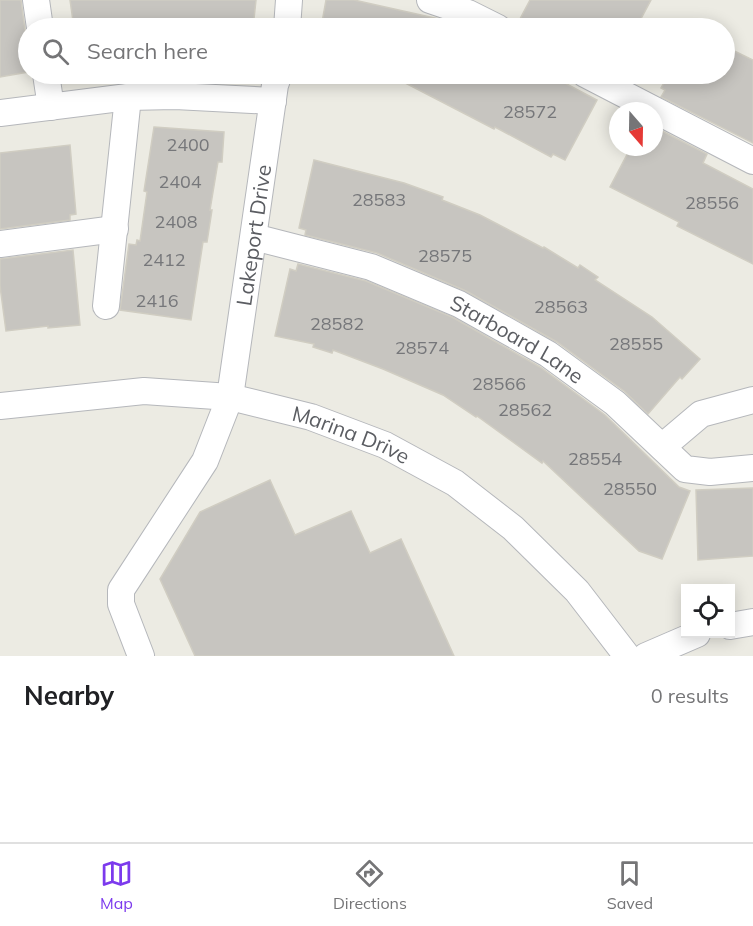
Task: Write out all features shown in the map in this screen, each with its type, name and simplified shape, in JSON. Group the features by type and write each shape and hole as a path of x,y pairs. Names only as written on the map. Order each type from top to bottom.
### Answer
{"street":[{"path":"36,0 39,18"},
{"path":"288,18 289,0"},
{"path":"430,0 477,18"},
{"path":"48,84 51,107"},
{"name":"Lakeport Drive","path":"141,656 121,604 121,590 205,461 230,397 277,84"},
{"path":"604,84 753,161"},
{"path":"0,113 128,97 175,96 273,101"},
{"path":"106,306 128,97"},
{"path":"0,244 115,229"},
{"name":"Starboard Lane","path":"255,237 371,267 459,304 548,354 615,403 685,469 710,472 753,468"},
{"name":"Marina Drive","path":"0,406 144,391 230,397 311,417 385,445 455,483 513,528 577,591 627,656"},
{"path":"662,447 702,414 753,400"},
{"path":"735,625 753,622"},
{"path":"646,656 687,638"}],"building":[{"path":"0,0 21,0 23,18 18,18 18,74 0,77"},
{"path":"70,0 256,0 254,18 73,18"},
{"path":"326,0 354,0 435,18 323,18"},
{"path":"530,0 651,0 641,18 521,18"},
{"path":"735,51 753,60 753,143 661,97 665,90 661,88 663,84 735,84"},
{"path":"407,84 567,84 597,100 565,160 553,154 551,157 495,127 494,129"},
{"path":"154,127 224,132 222,162 218,162 207,242 203,242 191,320 120,310 129,244 136,245 137,240 140,241 147,192 144,191"},
{"path":"663,132 707,154 703,163 753,189 753,264 677,226 679,222 610,187 626,156 663,156"},
{"path":"70,145 76,214 70,215 70,220 0,229 0,153"},
{"path":"314,160 404,183 443,197 442,200 480,215 544,247 578,268 580,265 598,277 595,280 652,317 700,359 682,379 680,377 648,414 624,391 557,342 466,291 377,253 305,235 306,230 299,228"},
{"path":"73,250 80,325 6,331 0,286 0,259"},
{"path":"298,264 366,281 452,317 540,367 605,415 679,487 690,491 662,559 639,551 543,461 542,463 477,416 443,395 333,350 332,353 313,347 314,344 275,336 290,269 296,271"},
{"path":"270,480 295,535 351,511 370,553 401,539 454,656 195,656 160,579 200,512"},
{"path":"753,488 753,556 698,560 696,490"}]}
